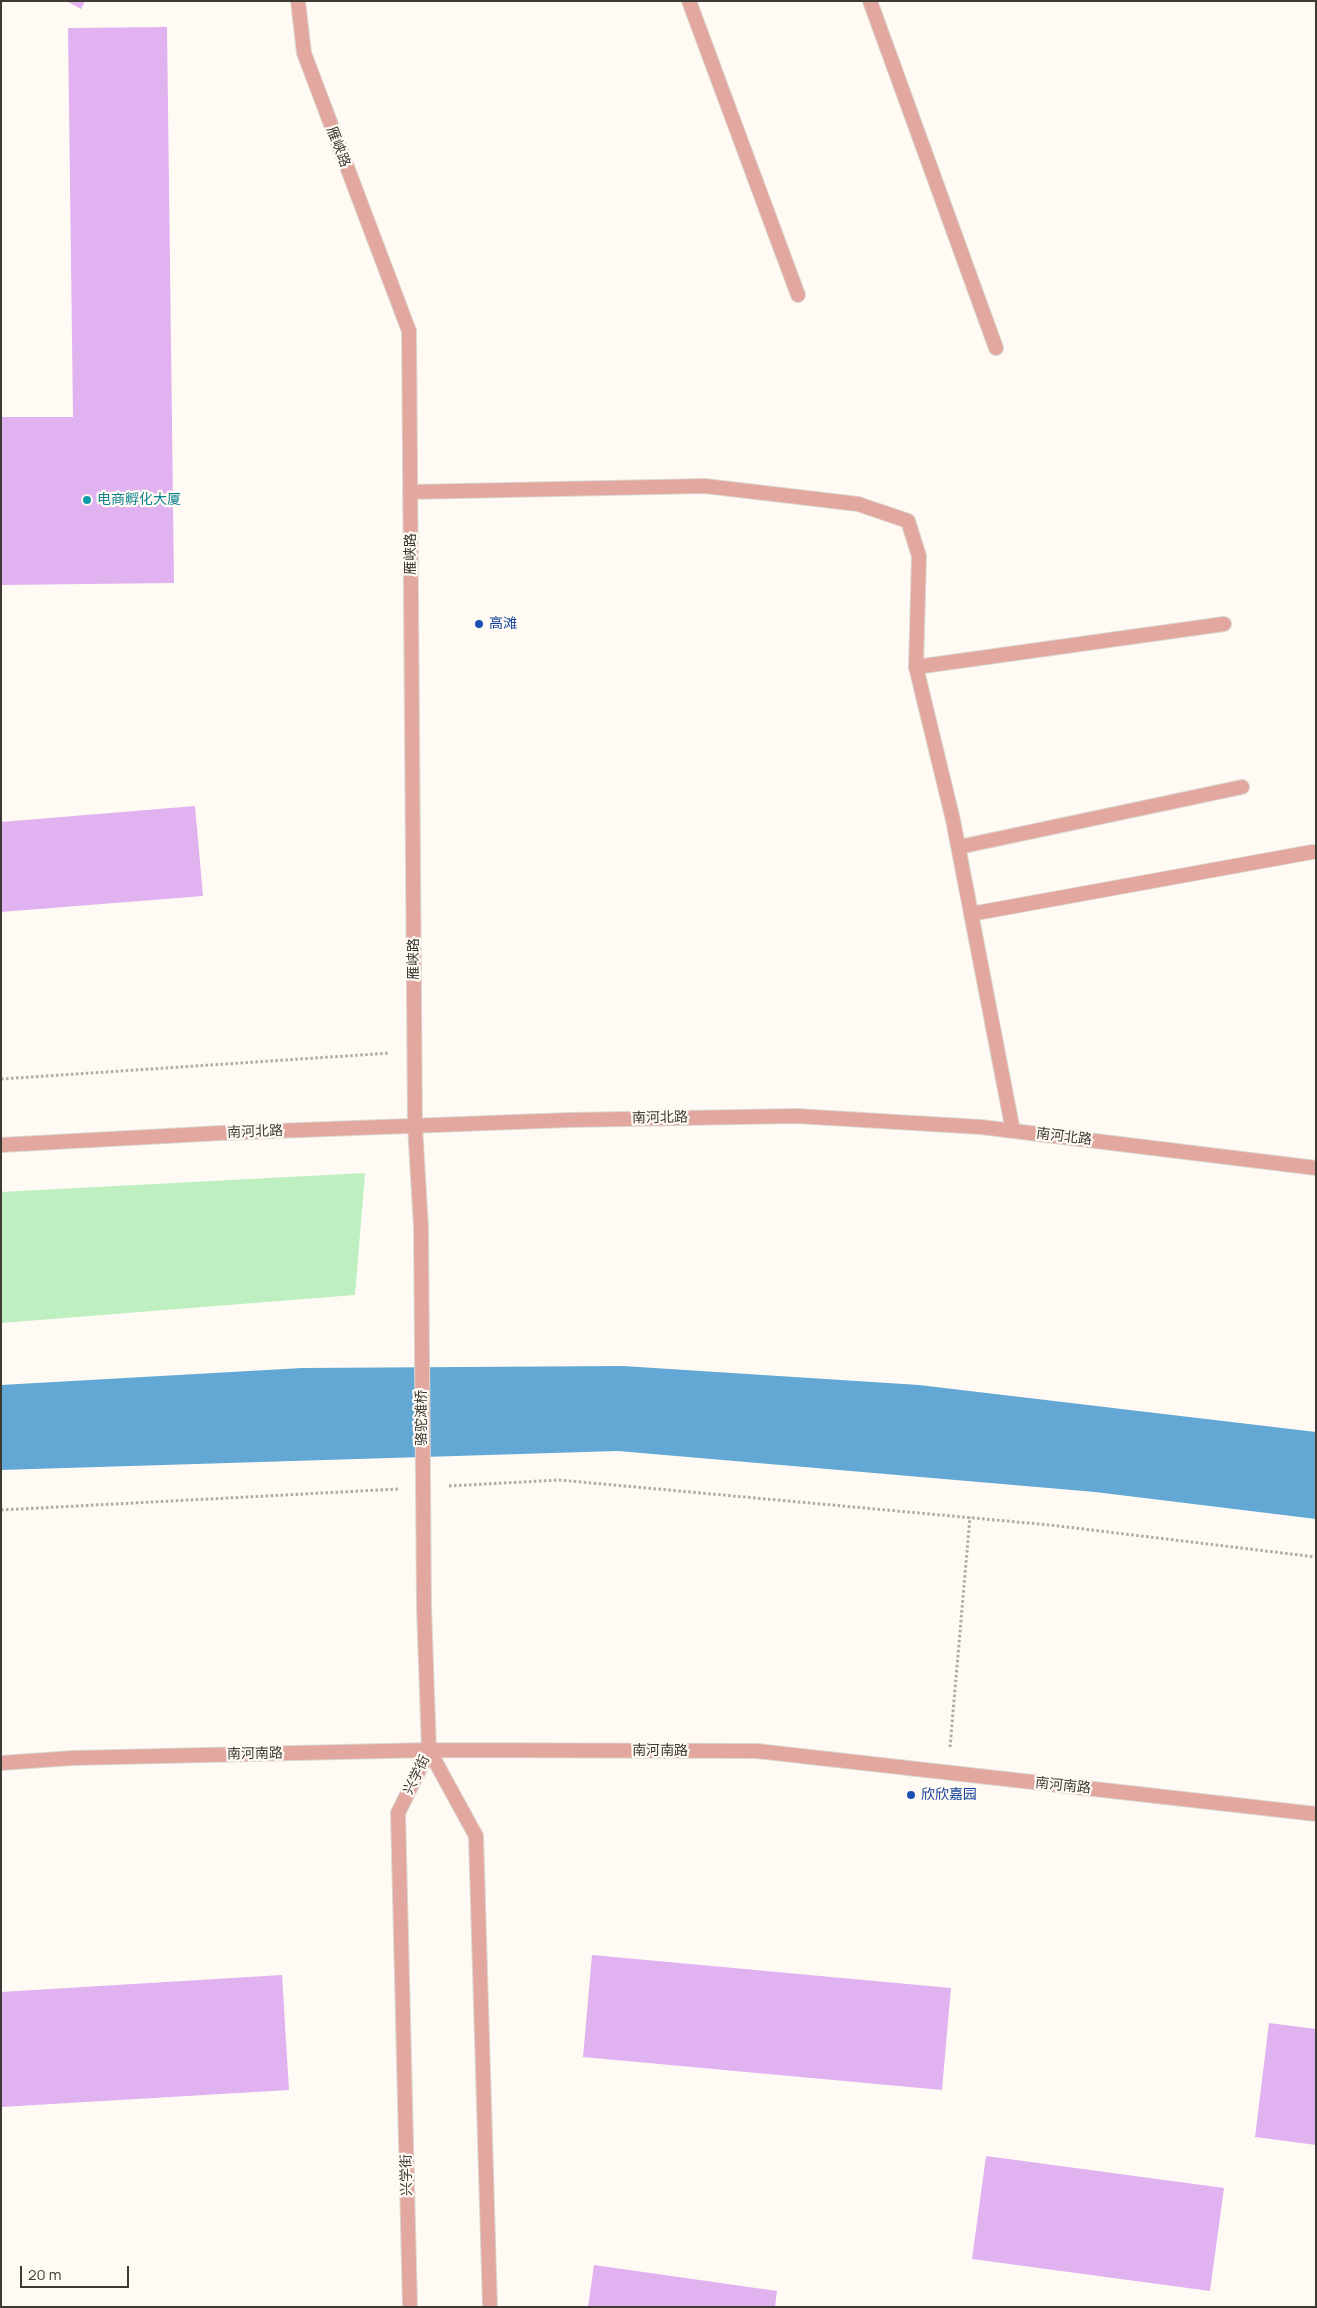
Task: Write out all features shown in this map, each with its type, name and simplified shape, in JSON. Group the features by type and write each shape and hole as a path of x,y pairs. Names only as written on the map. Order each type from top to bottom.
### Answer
{"street":[{"name":"雁峡路","path":"298,1 304,53 409,331 415,1126"},
{"path":"689,1 798,294"},
{"path":"870,1 996,348"},
{"path":"410,492 705,486 858,504 908,521 919,556 916,667 959,847 1013,1131"},
{"path":"916,667 1224,624"},
{"path":"959,847 1242,787"},
{"path":"971,914 1312,852"},
{"name":"南河北路","path":"1,1145 569,1120 796,1116 982,1127 1316,1168"},
{"name":"骆驼滩桥","path":"415,1126 421,1227 424,1608 429,1750"},
{"name":"南河南路","path":"1,1763 73,1758 429,1750 757,1751 1316,1814"},
{"name":"兴学街","path":"410,2307 398,1813 429,1750"},
{"name":"兴学街","path":"429,1750 476,1836 490,2307"}],"path":[{"path":"1,1079 414,1051"},
{"path":"439,1486 559,1480 1050,1525 1316,1557"},
{"path":"1,1510 400,1489"},
{"path":"948,1773 970,1518"}],"green space":[{"path":"365,1173 355,1295 1,1323 1,1192"}],"water":[{"path":"623,1366 919,1385 1316,1432 1316,1519 1095,1492 618,1451 1,1470 1,1385 302,1368"}],"building":[{"path":"66,1 85,1 81,9"},
{"path":"167,27 174,583 1,585 1,417 73,417 68,28"},
{"path":"195,806 203,896 1,912 1,822"},
{"path":"592,1955 951,1988 942,2090 583,2057"},
{"path":"282,1975 289,2090 1,2107 1,1992"},
{"path":"1269,2023 1316,2029 1316,2145 1255,2137"},
{"path":"986,2156 1224,2188 1210,2291 972,2259"},
{"path":"594,2265 777,2291 775,2307 588,2307"}],"place":[{"name":"电商孵化大厦","path":"87,500"},
{"name":"高滩","path":"479,624"},
{"name":"欣欣嘉园","path":"911,1795"}]}
